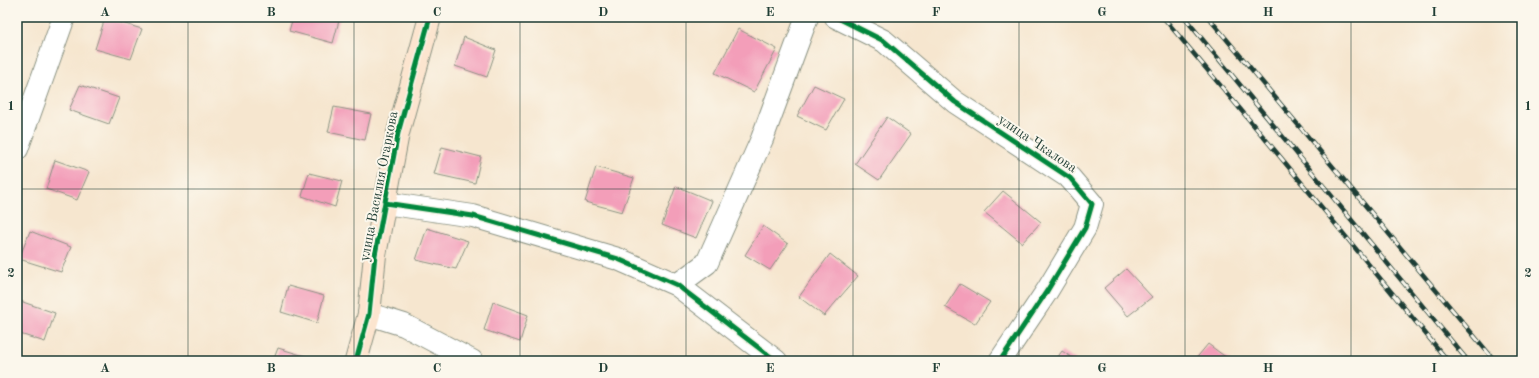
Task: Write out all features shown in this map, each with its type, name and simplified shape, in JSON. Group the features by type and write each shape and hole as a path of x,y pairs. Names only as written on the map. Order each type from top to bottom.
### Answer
{"street":[{"path":"17,149 64,17"},
{"name":"улица Василия Огаркова","path":"356,361 369,314 375,255 398,133 430,17"},
{"path":"677,285 707,263 762,139 807,17"},
{"name":"улица Чкалова","path":"836,17 884,41 955,102 1070,178 1092,204 1085,228 1047,291 1000,361"},
{"path":"385,203 473,216 618,259 677,285 776,361"},
{"path":"369,314 404,325 472,361"}],"building":[{"path":"293,17 340,17 333,43 289,31"},
{"path":"105,18 142,29 131,59 95,49"},
{"path":"738,29 777,49 754,92 715,73"},
{"path":"464,37 496,50 487,77 455,66"},
{"path":"80,85 119,98 109,124 69,110"},
{"path":"814,85 844,99 826,130 797,116"},
{"path":"334,107 371,114 365,140 328,132"},
{"path":"887,117 911,134 879,180 855,164"},
{"path":"442,147 481,157 475,183 434,174"},
{"path":"55,160 89,172 77,200 46,189"},
{"path":"596,167 634,178 622,212 585,202"},
{"path":"309,173 342,181 335,207 302,196"},
{"path":"676,186 712,201 696,238 662,225"},
{"path":"1003,191 1041,222 1022,243 984,212"},
{"path":"763,226 788,244 770,270 745,255"},
{"path":"427,228 468,241 456,269 416,260"},
{"path":"30,231 71,247 61,272 19,259"},
{"path":"830,254 858,276 824,316 799,297"},
{"path":"1126,269 1152,297 1128,316 1104,288"},
{"path":"960,284 990,302 975,324 945,307"},
{"path":"288,286 324,296 317,323 281,312"},
{"path":"17,300 55,313 45,342 17,333"},
{"path":"493,302 528,315 520,342 484,330"},
{"path":"1208,344 1231,361 1194,361"},
{"path":"278,348 311,358 310,361 273,361"},
{"path":"1062,351 1077,361 1055,361"}],"railway":[{"path":"1163,17 1448,361"},
{"path":"1184,17 1468,361"},
{"path":"1208,17 1495,361"}],"cycle path":[{"path":"356,361 369,314 375,255 398,133 430,17"},
{"path":"836,17 884,41 955,102 1070,178 1092,204 1085,228 1047,291 1000,361"},
{"path":"385,203 473,216 618,259 677,285 776,361"}]}
